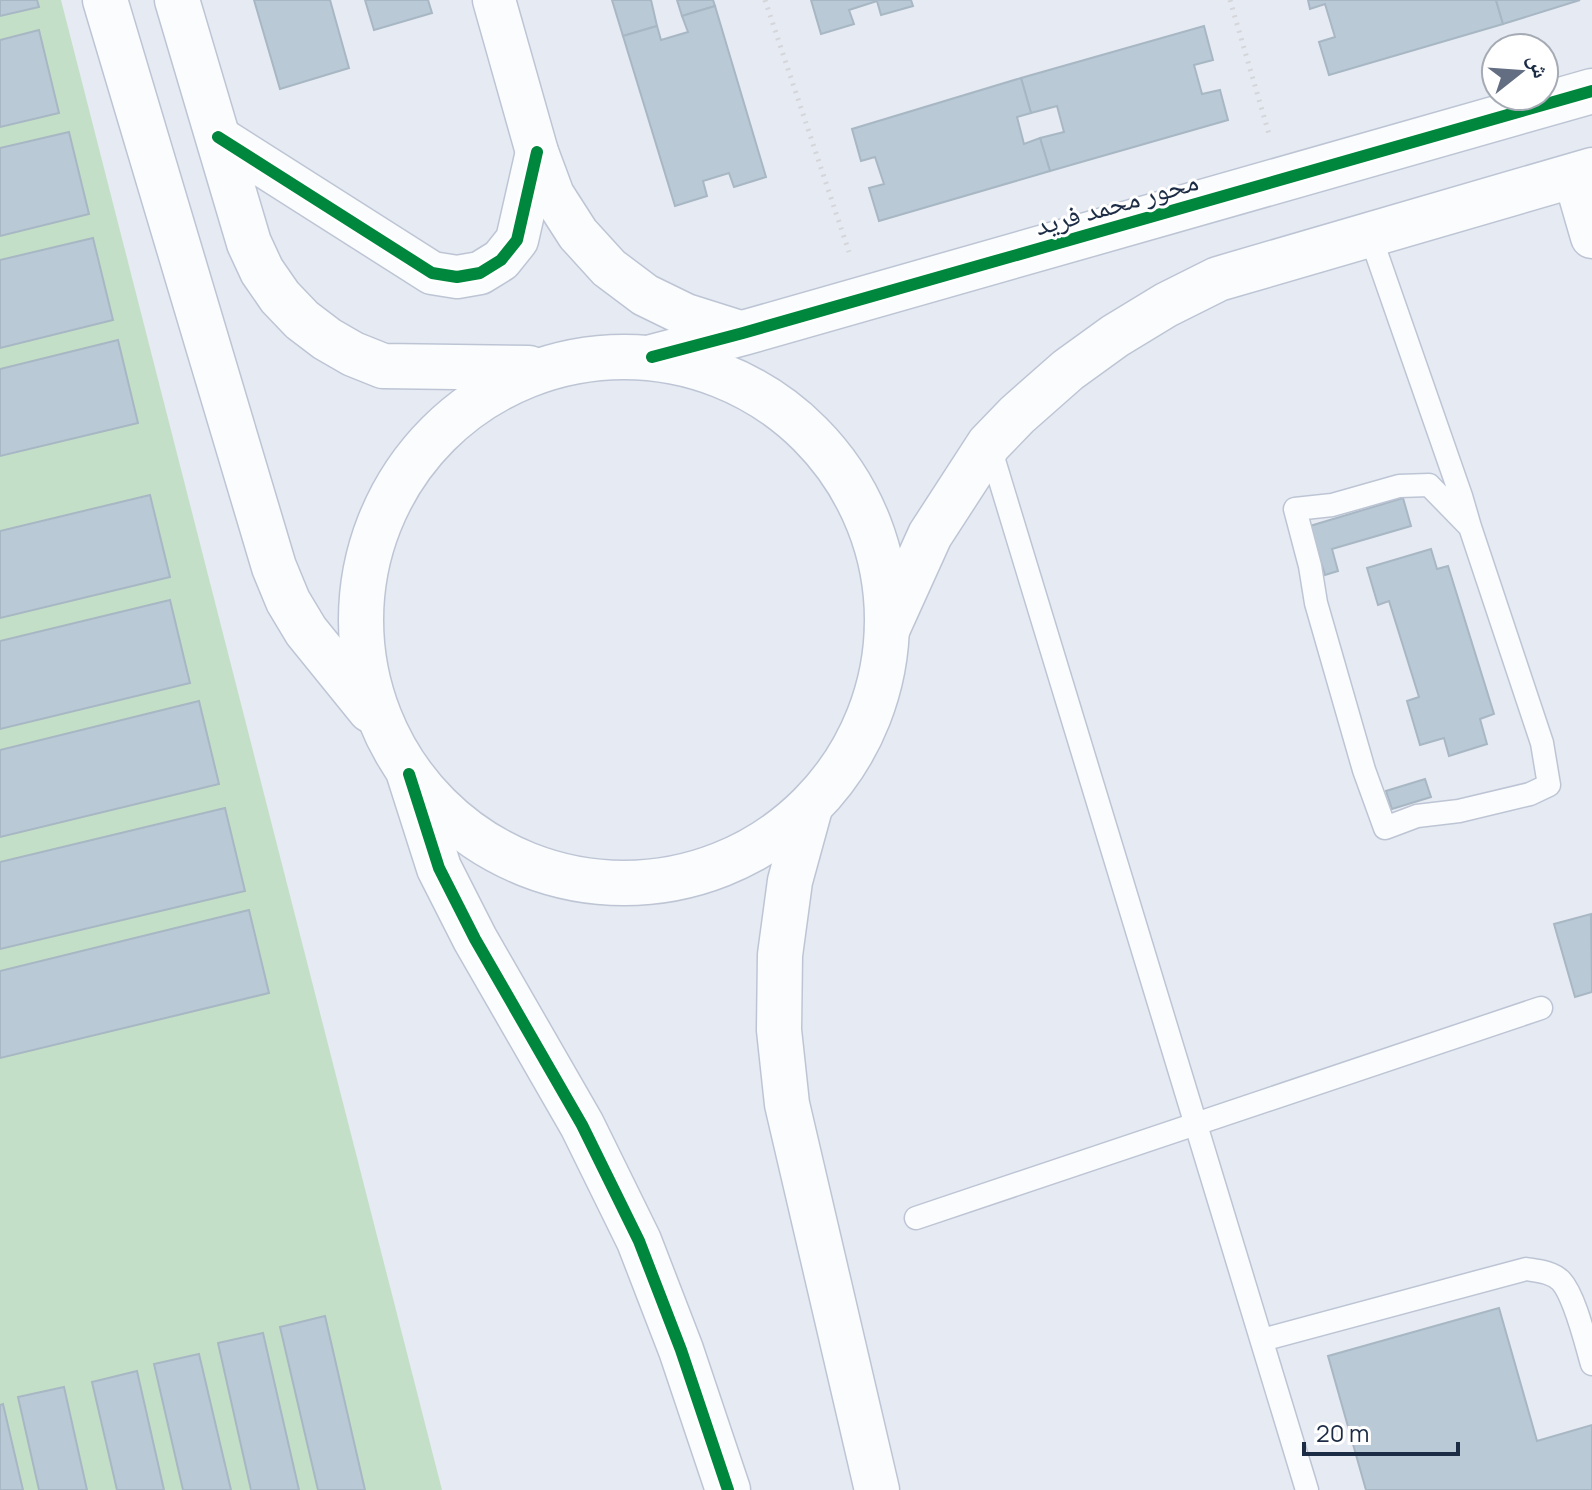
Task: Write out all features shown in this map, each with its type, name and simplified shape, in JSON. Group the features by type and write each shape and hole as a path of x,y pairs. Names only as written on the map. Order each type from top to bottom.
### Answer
{"street":[{"path":"105,0 274,567 288,601 306,631 381,724 409,774 439,868 475,939 582,1125 639,1241 681,1350 728,1490"},
{"path":"177,0 249,243 262,271 280,297 302,320 353,354 383,366 540,369"},
{"path":"494,0 537,152 553,195 578,234 609,268 645,295 686,315 743,333"},
{"name":"محور محمد فريد","path":"652,357 1592,91"},
{"path":"218,137 432,273 457,277 480,273 501,260 517,240 537,152"},
{"path":"887,630 930,535 989,444 1068,370 1166,305 1218,279 1583,173 1592,237"},
{"path":"381,724 364,669 360,603 372,539 400,479 442,428 488,393 540,369 596,357 652,357 679,362 729,378 774,404 814,438 846,480 869,527 883,577 887,630 881,679 865,727 841,770 810,808 758,848 699,874 634,885 569,880 507,858 453,822 409,774"},
{"path":"810,808 790,881 780,955 781,1045 787,1104 877,1490"}],"lane":[{"path":"1370,235 1461,496 1542,743 1549,785 1530,794 1459,811 1417,816 1385,828 1364,770 1321,618 1295,509 1332,505 1399,486 1429,485 1470,527"},
{"path":"989,444 1307,1490"},
{"path":"916,1218 1541,1008"},
{"path":"1262,1340 1526,1269 1548,1272 1562,1282 1573,1302 1592,1364"}],"path":[{"path":"765,0 865,299"},
{"path":"1230,0 1282,180"}],"green space":[{"path":"0,0 61,0 442,1490 0,1490"}],"building":[{"path":"0,0 37,0 39,7 0,16"},
{"path":"254,0 330,0 349,68 280,89"},
{"path":"365,0 428,0 432,13 374,30"},
{"path":"612,0 651,0 657,26 623,36"},
{"path":"677,0 713,0 715,6 682,16"},
{"path":"811,0 911,0 913,6 881,15 877,1 849,10 854,24 821,34"},
{"path":"1308,0 1496,0 1503,24 1329,75 1319,42 1335,37 1325,4 1310,9"},
{"path":"1496,0 1580,0 1503,24"},
{"path":"715,6 766,177 734,187 729,173 703,181 707,196 675,206 623,36 657,26 661,40 688,32 682,16"},
{"path":"1204,26 1213,60 1194,65 1202,94 1220,90 1228,120 1050,171 1040,138 1064,132 1057,106 1031,113 1021,78"},
{"path":"39,30 59,113 0,127 0,40"},
{"path":"1021,78 1031,113 1017,117 1024,144 1040,138 1050,171 879,221 869,188 884,184 875,157 861,161 852,129"},
{"path":"69,132 89,214 0,236 0,148"},
{"path":"93,238 113,320 0,348 0,260"},
{"path":"118,340 138,423 0,456 0,369"},
{"path":"150,495 170,577 0,618 0,531"},
{"path":"1403,498 1411,526 1332,549 1338,571 1325,575 1310,526"},
{"path":"1431,549 1437,569 1448,566 1494,714 1480,719 1487,744 1449,756 1444,738 1420,745 1407,701 1419,697 1389,601 1378,605 1367,568"},
{"path":"170,600 190,683 0,729 0,641"},
{"path":"199,701 219,784 0,837 0,750"},
{"path":"1425,779 1431,797 1392,809 1386,791"},
{"path":"225,808 245,891 0,949 0,862"},
{"path":"249,910 269,993 0,1058 0,971"},
{"path":"1591,914 1592,992 1575,997 1554,924"},
{"path":"1499,1308 1537,1441 1592,1425 1592,1490 1366,1490 1328,1356"},
{"path":"325,1316 365,1490 318,1490 280,1327"},
{"path":"263,1333 299,1490 251,1490 218,1343"},
{"path":"199,1354 231,1490 183,1490 154,1364"},
{"path":"137,1371 164,1490 117,1490 92,1382"},
{"path":"64,1387 87,1490 39,1490 18,1397"},
{"path":"3,1404 23,1490 0,1490 0,1405"}],"cycle path":[{"path":"652,357 1592,91"},
{"path":"218,137 432,273 457,277 480,273 501,260 517,240 537,152"},
{"path":"409,774 439,868 475,939 582,1125 639,1241 681,1350 728,1490"}]}
